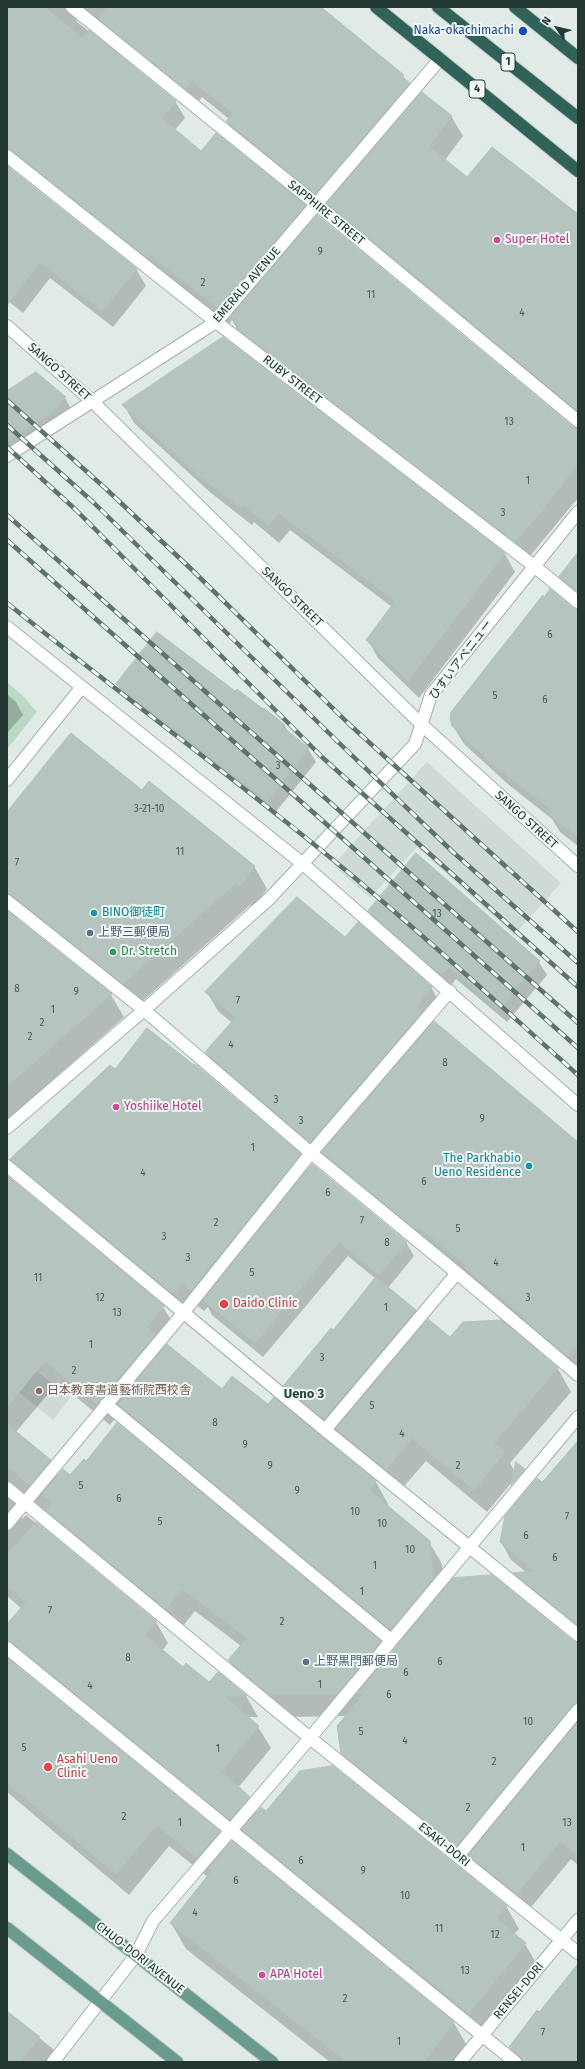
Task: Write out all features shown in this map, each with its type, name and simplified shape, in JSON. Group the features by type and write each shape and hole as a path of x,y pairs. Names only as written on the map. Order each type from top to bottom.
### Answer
{"highway":[{"name":"4","path":"376,7 578,171"},
{"name":"1","path":"438,7 578,118"},
{"path":"515,7 578,58"}],"main road":[{"name":"CHUO-DORI AVENUE","path":"7,1854 272,2062"},
{"path":"7,1928 177,2062"}],"street":[{"name":"SAPPHIRE STREET","path":"72,7 316,204 578,421"},
{"name":"EMERALD AVENUE","path":"7,456 216,322 440,59"},
{"name":"RUBY STREET","path":"7,156 216,322 534,566 578,602"},
{"name":"SANGO STREET","path":"7,326 93,402 421,724 578,866"},
{"name":"ひすいアベニュー","path":"7,1128 144,1010 286,881 415,744 431,695 578,512"},
{"path":"7,627 81,688 303,864 450,991 578,1105"},
{"path":"7,780 81,688"},
{"path":"7,901 144,1010 310,1153 457,1273 578,1375"},
{"path":"7,1524 184,1312 310,1153 450,991"},
{"path":"7,1166 325,1430 578,1635"},
{"path":"325,1430 457,1273"},
{"path":"106,1404 391,1640"},
{"path":"53,2062 136,1955 153,1921 229,1830 310,1738 578,1417"},
{"name":"ESAKI-DORI","path":"7,1488 310,1738 578,1953"},
{"path":"7,1648 515,2062"},
{"path":"458,1856 578,1710"},
{"name":"RENSEI-DORI","path":"460,2062 578,1920"}],"shaded area":[{"path":"427,762 561,883 514,935 417,847 370,898 333,865"},
{"name":"日本教育書道藝術院西校舎","path":"7,1347 70,1398 53,1420 7,1383"}],"green space":[{"path":"7,682 25,698 37,712 7,749"}],"building":[{"path":"7,7 44,7 83,38 89,30 176,101 162,118 201,151 216,133 306,205 218,308 149,254 146,257 12,150 7,149"},
{"path":"108,7 321,7 404,75 402,77 410,83 315,194 226,121 233,113 192,81 185,89 98,19"},
{"path":"422,92 452,116 429,146 467,177 492,147 578,214 578,411 327,203"},
{"path":"7,166 137,269 102,311 40,262 7,305"},
{"path":"317,215 573,427 578,428 578,464 538,516 514,542 236,328 239,325 230,318"},
{"path":"223,337 505,553 408,681 366,640 395,601 279,513 268,526 244,505 241,508 199,476 122,405"},
{"path":"36,372 66,397 53,411 7,442 7,391"},
{"path":"578,552 578,592 559,577"},
{"path":"550,589 573,608 578,609 578,837 548,814 552,810 497,768 452,726 450,719 451,712 543,595 544,597"},
{"path":"157,632 235,691 237,689 263,709 264,708 285,725 283,727 309,748 267,801 116,684"},
{"path":"71,733 142,790 149,781 255,866 240,886 236,883 123,984 12,895 7,894 7,812"},
{"path":"416,853 540,961 499,1009 449,967 441,975 368,911"},
{"path":"297,897 345,937 358,922 432,987 416,1006 422,1012 310,1142 205,1052 236,1017 205,992"},
{"path":"7,911 112,994 7,1086"},
{"path":"434,1021 578,1142 578,1345 568,1357 524,1320 528,1320 465,1268 467,1266 419,1227 417,1230 322,1152"},
{"path":"147,1028 194,1065 195,1064 301,1154 191,1291 182,1283 173,1294 10,1159 110,1065 115,1069"},
{"path":"312,1164 407,1242 379,1275 339,1242 255,1343 203,1300"},
{"path":"7,1176 164,1306 147,1327 155,1335 97,1404 45,1361 7,1407"},
{"path":"376,1277 416,1310 324,1419 283,1386 331,1328 333,1330"},
{"path":"428,1319 450,1337 463,1322 502,1320 558,1368 494,1443 505,1452 474,1490 412,1438 386,1470 336,1429"},
{"path":"167,1344 222,1389 232,1376 268,1404 274,1397 376,1481 369,1490 430,1541 433,1579 391,1630 117,1404"},
{"path":"117,1423 381,1641 337,1694 270,1695 228,1660 247,1638 182,1589 166,1609 46,1510 52,1503 42,1494 63,1469 70,1475 84,1459 86,1461"},
{"path":"7,1424 51,1460 30,1485 7,1466"},
{"path":"578,1441 578,1625 513,1573 534,1571 500,1542 505,1516 537,1478 542,1482"},
{"path":"516,1462 525,1469 511,1485"},
{"path":"36,1522 156,1621 145,1635 183,1667 186,1663 209,1682 218,1672 247,1696 224,1696 259,1726 221,1771 250,1797 230,1820 12,1642 7,1641 7,1624 26,1602 7,1586 7,1555"},
{"path":"492,1575 573,1641 578,1642 578,1703 572,1705 457,1846 341,1753 337,1726 364,1694 357,1694 453,1578"},
{"path":"7,1658 220,1831 197,1858 157,1825 116,1874 7,1783"},
{"path":"578,1722 578,1856 560,1841 517,1894 468,1855"},
{"path":"333,1766 507,1906 496,1918 526,1943 469,2013 241,1829 261,1807 266,1811 300,1771"},
{"path":"232,1841 454,2022 424,2062 347,2062 170,1923 212,1870 209,1867"},
{"path":"578,1964 578,2062 522,2062 520,2056 509,2047 537,2010 539,2012"},
{"path":"7,2011 40,2037 20,2062 7,2062"}],"railway":[{"path":"7,400 105,488 189,567 350,725 578,932"},
{"path":"7,425 93,502 337,741 454,853 578,963"},
{"path":"7,447 76,510 323,758 578,987"},
{"path":"7,515 578,1023"},
{"path":"7,540 578,1048"},
{"path":"7,603 307,838 436,948 578,1075"}],"place":[{"name":"Naka-okachimachi","path":"523,31"},
{"name":"Super Hotel","path":"497,240"},
{"name":"BINO御徒町","path":"94,913"},
{"name":"上野三郵便局","path":"90,933"},
{"name":"Dr. Stretch","path":"113,952"},
{"name":"Yoshiike Hotel","path":"116,1107"},
{"name":"The Parkhabio Ueno Residence","path":"529,1166"},
{"name":"Daido Clinic","path":"224,1304"},
{"name":"日本教育書道藝術院西校舎","path":"39,1391"},
{"name":"上野黒門郵便局","path":"306,1662"},
{"name":"Asahi Ueno Clinic","path":"48,1767"},
{"name":"APA Hotel","path":"262,1975"}],"district":[{"name":"Ueno 3","path":"304,1394"}]}
